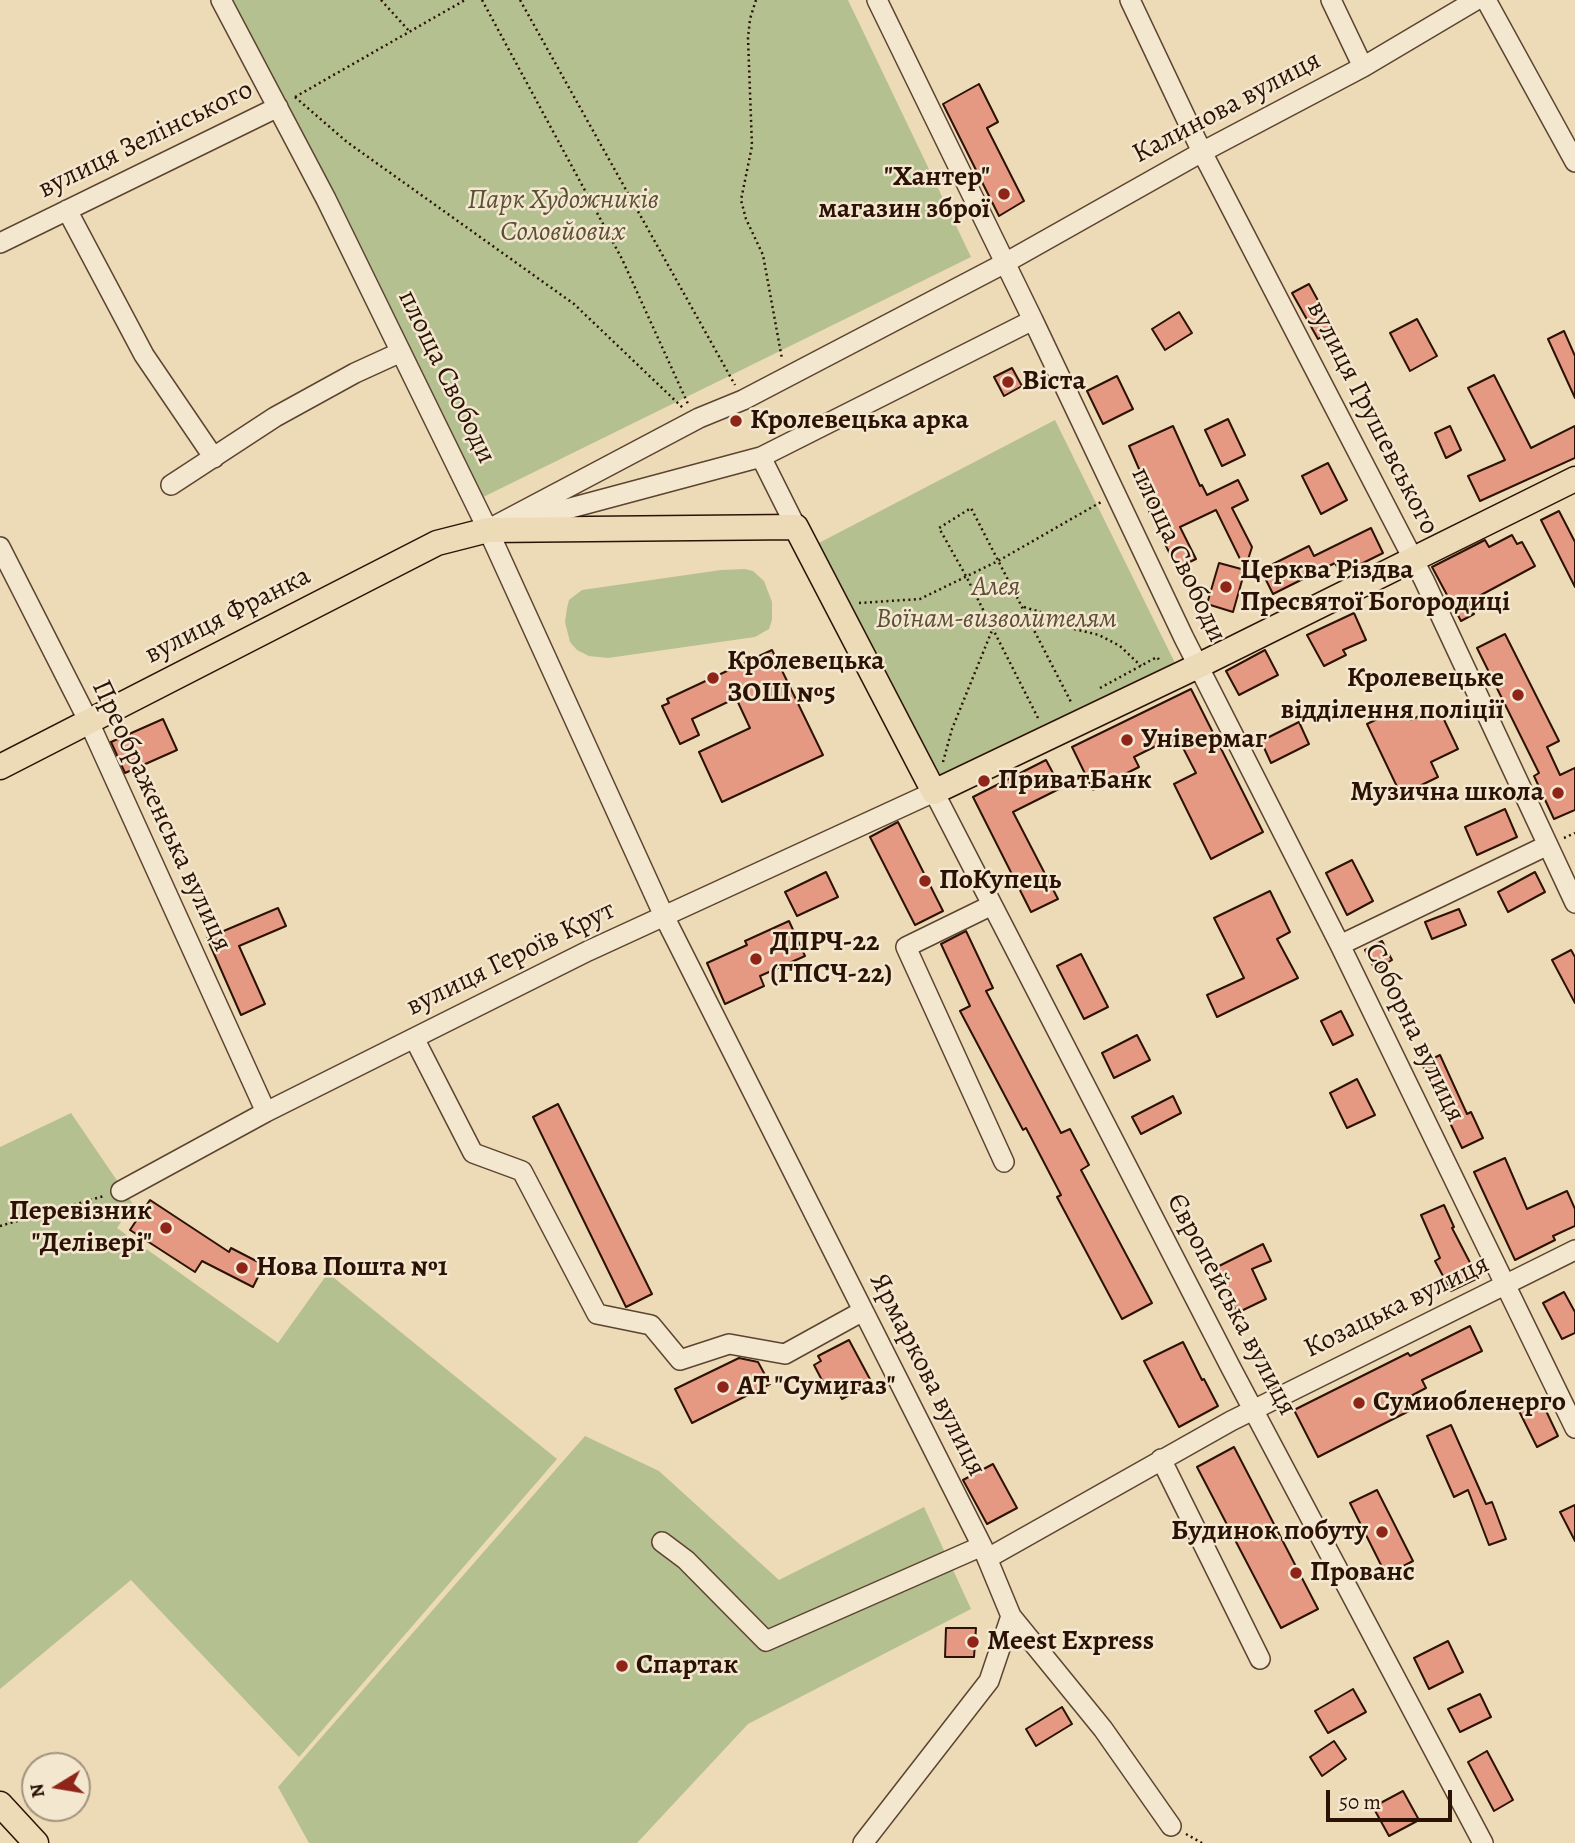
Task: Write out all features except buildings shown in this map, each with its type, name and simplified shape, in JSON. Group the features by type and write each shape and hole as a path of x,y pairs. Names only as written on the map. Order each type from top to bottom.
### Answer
{"main road":[{"path":"1198,666 1575,479"},
{"path":"796,527 934,792"},
{"name":"вулиця Франка","path":"0,767 437,543 488,530 796,527"},
{"name":"площа Свободи","path":"934,792 1198,666"},
{"path":"0,1804 36,1843"}],"street":[{"name":"площа Свободи","path":"221,0 286,102 401,352 488,530 664,916"},
{"name":"площа Свободи","path":"877,0 1198,666"},
{"name":"вулиця Грушевського","path":"1130,0 1202,152 1414,559 1575,902"},
{"path":"1331,0 1363,67"},
{"name":"Калинова вулиця","path":"488,530 696,419 743,400 1005,263 1202,152 1363,67 1476,0"},
{"path":"1486,0 1575,162"},
{"name":"вулиця Зелінського","path":"0,243 286,102"},
{"path":"67,210 144,355 214,458"},
{"path":"488,530 761,457 1033,320"},
{"path":"171,485 275,416 355,373 401,352"},
{"path":"761,457 796,527"},
{"name":"Преображенська вулиця","path":"0,547 88,720 265,1112"},
{"name":"Соборна вулиця","path":"1198,666 1340,945 1575,1428"},
{"name":"вулиця Героїв Крут","path":"121,1191 265,1112 588,951 934,792"},
{"name":"Європейська вулиця","path":"934,792 1231,1368 1482,1842"},
{"path":"1340,945 1548,845"},
{"path":"992,905 906,947 1004,1162"},
{"name":"Ярмаркова вулиця","path":"664,916 985,1552 1011,1616 1103,1729 1171,1826"},
{"path":"414,1038 473,1153 522,1171 597,1314 651,1325 680,1360 729,1344 785,1354 863,1311"},
{"name":"Козацька вулиця","path":"662,1542 686,1560 766,1641 985,1552 1255,1410 1575,1250"},
{"path":"1161,1460 1260,1659"},
{"path":"863,1843 989,1681 1011,1616"}],"path":[{"path":"381,0 410,32"},
{"path":"465,0 286,102 347,142 574,304 696,419"},
{"path":"482,0 622,259 696,419"},
{"path":"520,0 743,400"},
{"path":"756,0 748,38 752,146 743,178 741,200 746,219 763,255 785,378"},
{"path":"837,606 920,599 998,561 1116,494"},
{"path":"1048,737 939,528 971,508 1081,721"},
{"path":"1022,607 1047,614 1074,629 1099,635 1119,646 1141,666"},
{"path":"934,792 952,729 993,628"},
{"path":"0,1226 121,1191"}],"green space":[{"name":"Парк Художників Соловйових","path":"215,0 848,0 971,257 465,506"},
{"name":"Алея Воїнам-визволителям","path":"1055,420 1178,669 937,784 815,545"},
{"path":"745,569 753,571 764,581 772,602 769,629 755,637 608,658 589,656 577,650 570,642 565,622 567,608 569,600 582,590"},
{"path":"71,1113 133,1204 117,1228 278,1343 328,1273 557,1459 299,1757 131,1580 0,1689 0,1147"},
{"name":"Спартак","path":"585,1436 659,1471 779,1580 924,1507 971,1609 748,1724 637,1843 309,1843 278,1787"}],"place":[{"name":"\"Хантер\" магазин зброї","path":"1004,194"},
{"name":"Віста","path":"1008,382"},
{"name":"Кролевецька арка","path":"736,421"},
{"name":"Церква Різдва Пресвятої Богородиці","path":"1226,587"},
{"name":"Кролевецька ЗОШ №5","path":"713,678"},
{"name":"Кролевецьке відділення поліції","path":"1518,695"},
{"name":"Універмаг","path":"1127,740"},
{"name":"ПриватБанк","path":"984,781"},
{"name":"Музична школа","path":"1558,793"},
{"name":"ПоКупець","path":"925,881"},
{"name":"ДПРЧ-22 (ГПСЧ-22)","path":"756,959"},
{"name":"Перевізник \"Делівері\"","path":"166,1228"},
{"name":"Нова Пошта №1","path":"242,1268"},
{"name":"АТ \"Сумигаз\"","path":"723,1387"},
{"name":"Сумиобленерго","path":"1359,1403"},
{"name":"Будинок побуту","path":"1382,1532"},
{"name":"Прованс","path":"1296,1573"},
{"name":"Meest Express","path":"973,1642"},
{"name":"Спартак","path":"622,1666"}]}
